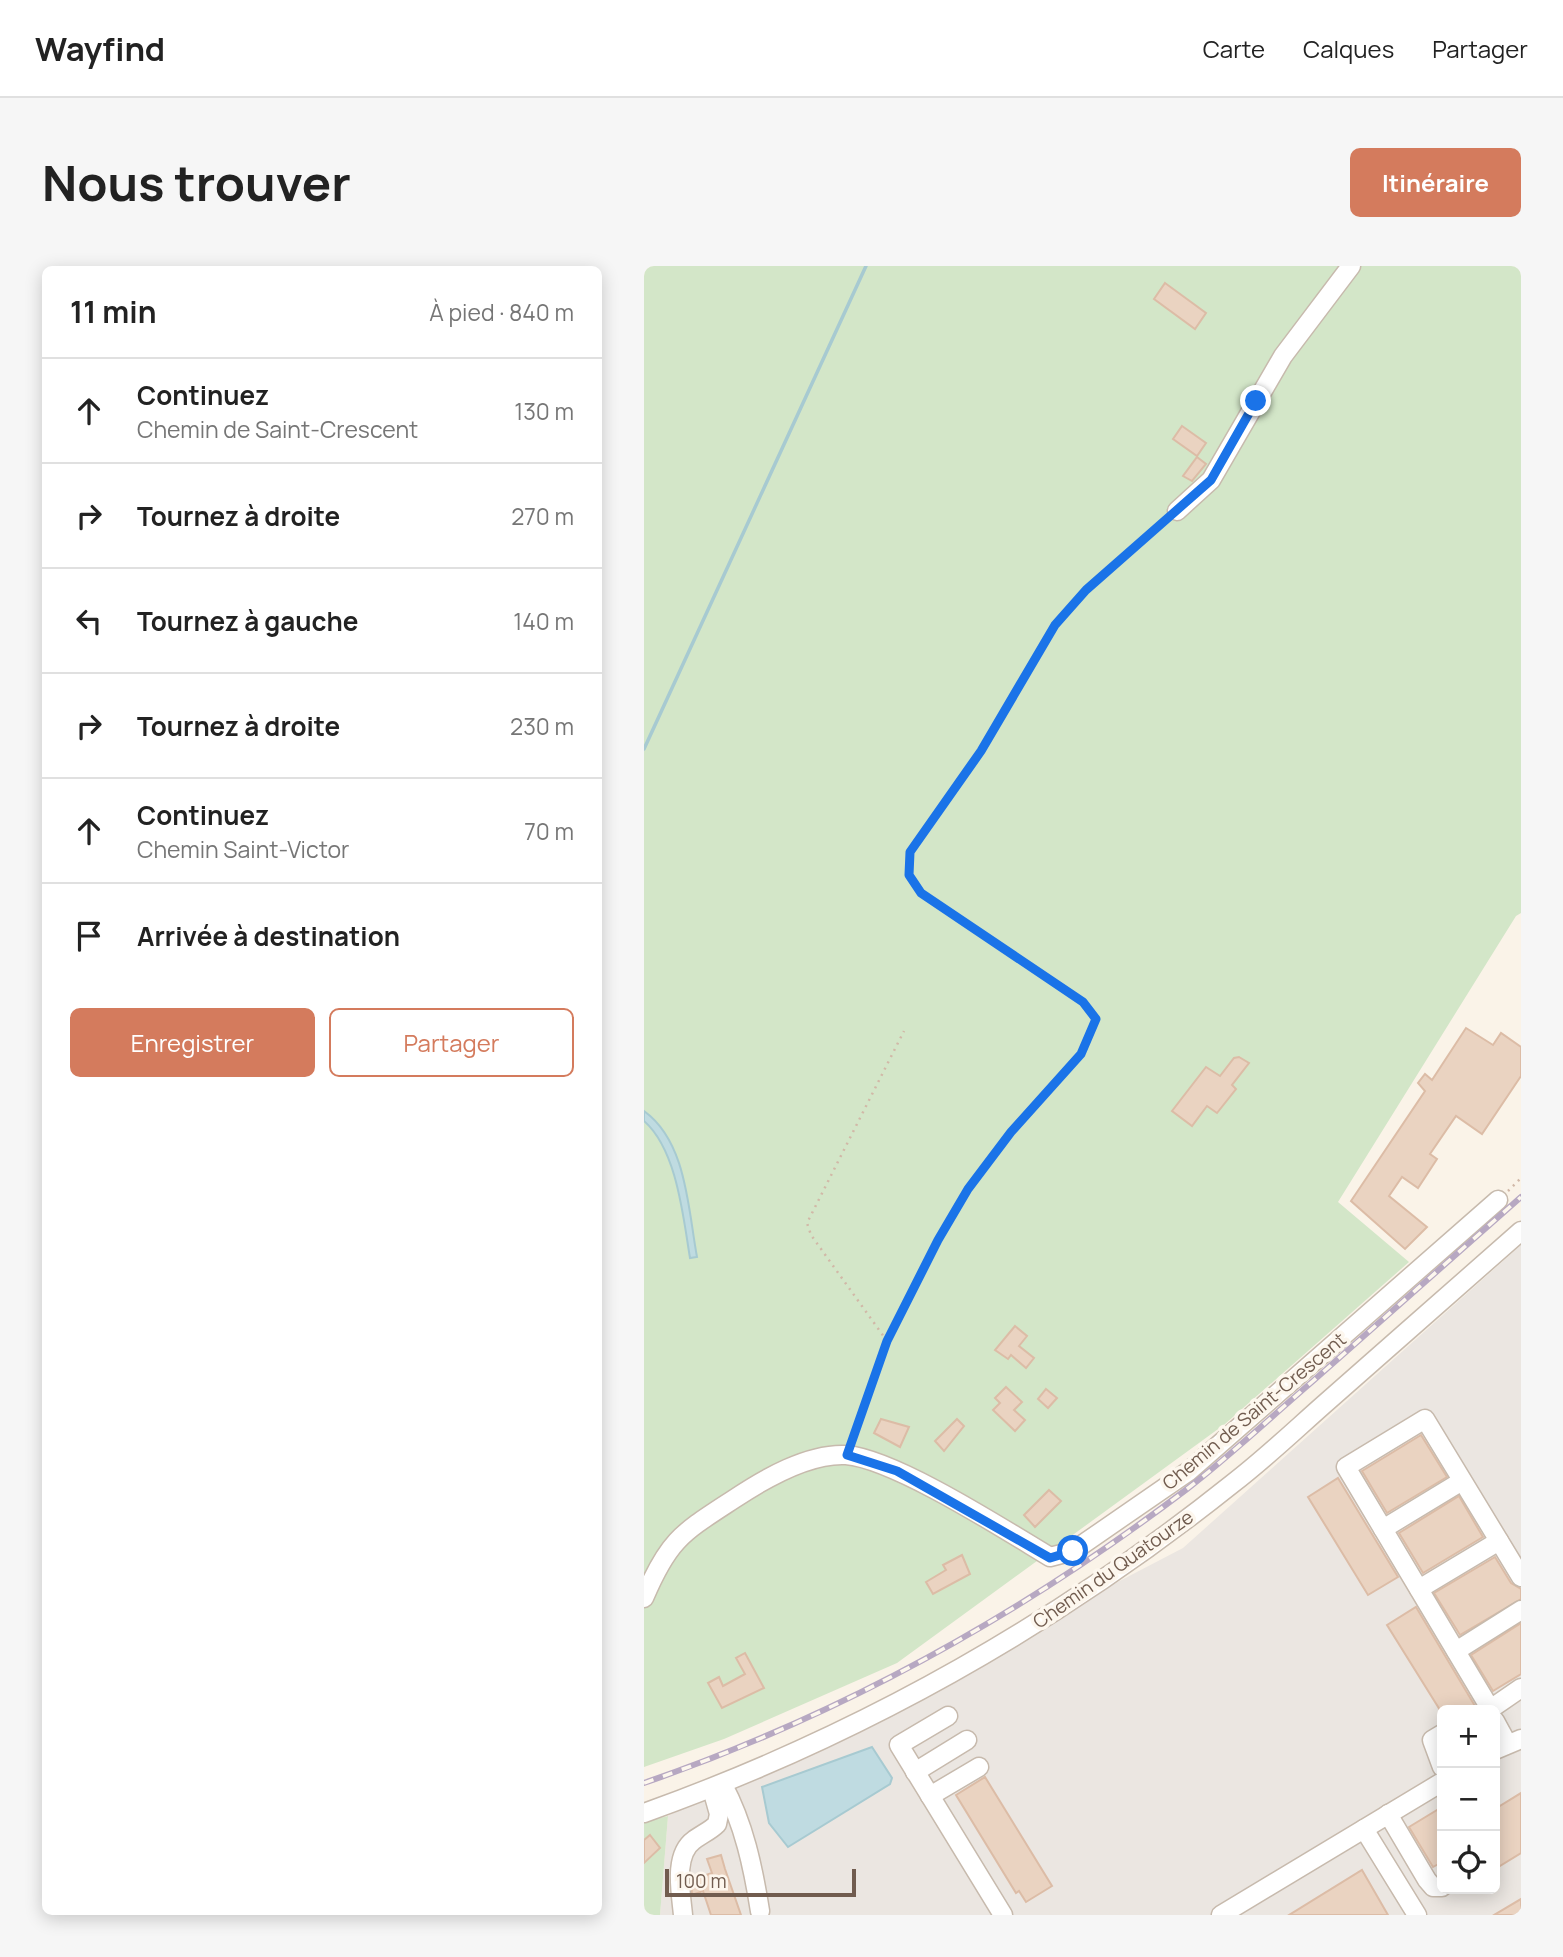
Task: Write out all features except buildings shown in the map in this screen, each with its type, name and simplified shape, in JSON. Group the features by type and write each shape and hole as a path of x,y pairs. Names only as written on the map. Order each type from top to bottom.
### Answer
{"street":[{"path":"1177,511 1211,480 1283,356 1351,266"},
{"name":"Chemin de Saint-Crescent","path":"644,1598 658,1564 680,1534 740,1495 806,1461 847,1455 897,1471 1050,1558 1073,1551 1189,1471 1498,1200"},
{"name":"Chemin du Quatourze","path":"644,1813 717,1787 831,1737 957,1673 1099,1584 1233,1483 1521,1231"},
{"path":"1487,1705 1346,1467 1425,1419 1521,1577"},
{"path":"1383,1529 1462,1481"},
{"path":"1419,1589 1499,1541"},
{"path":"1456,1651 1521,1610"},
{"path":"1500,1705 1521,1688"},
{"path":"948,1716 899,1745 1003,1915"},
{"path":"1437,1737 1432,1740 1437,1754"},
{"path":"915,1772 967,1741"},
{"path":"930,1796 979,1767"},
{"path":"1221,1915 1437,1785"},
{"path":"717,1787 735,1808 753,1869 760,1911"},
{"path":"682,1915 679,1879 683,1855 692,1841 717,1824 717,1787"},
{"path":"1388,1814 1427,1880 1433,1887 1437,1887"},
{"path":"1364,1829 1417,1915"}],"path":[{"path":"847,1455 887,1341 938,1240 968,1189 1011,1132 1081,1054 1096,1019 1083,1002 921,893 909,875 910,852 981,751 1055,625 1086,590 1177,511"},
{"path":"887,1341 811,1235 807,1223 904,1031"}],"shaded area":[{"path":"1521,1245 1521,1915 660,1915 668,1816 1183,1548"}],"green space":[{"path":"644,266 1521,266 1521,913 1516,916 1338,1202 1409,1262 1225,1424 897,1663 724,1739 644,1767"},
{"path":"668,1816 660,1915 644,1915 644,1822"}],"water":[{"path":"644,1111 658,1124 677,1158 688,1198 697,1257 690,1258 677,1185 664,1149 644,1121"},
{"path":"872,1747 892,1778 890,1784 788,1847 769,1823 762,1787"}],"waterway":[{"path":"644,749 866,266"}],"railway":[{"path":"644,1783 789,1726 859,1693 927,1658 1060,1579 1124,1535 1219,1463 1521,1197"}],"route":[{"path":"1073,1551 1050,1558 1004,1529 897,1471 847,1455 887,1341 938,1240 968,1189 1011,1132 1081,1054 1096,1019 1083,1002 921,893 909,875 910,852 981,751 1055,625 1086,590 1211,480 1256,401"}]}
